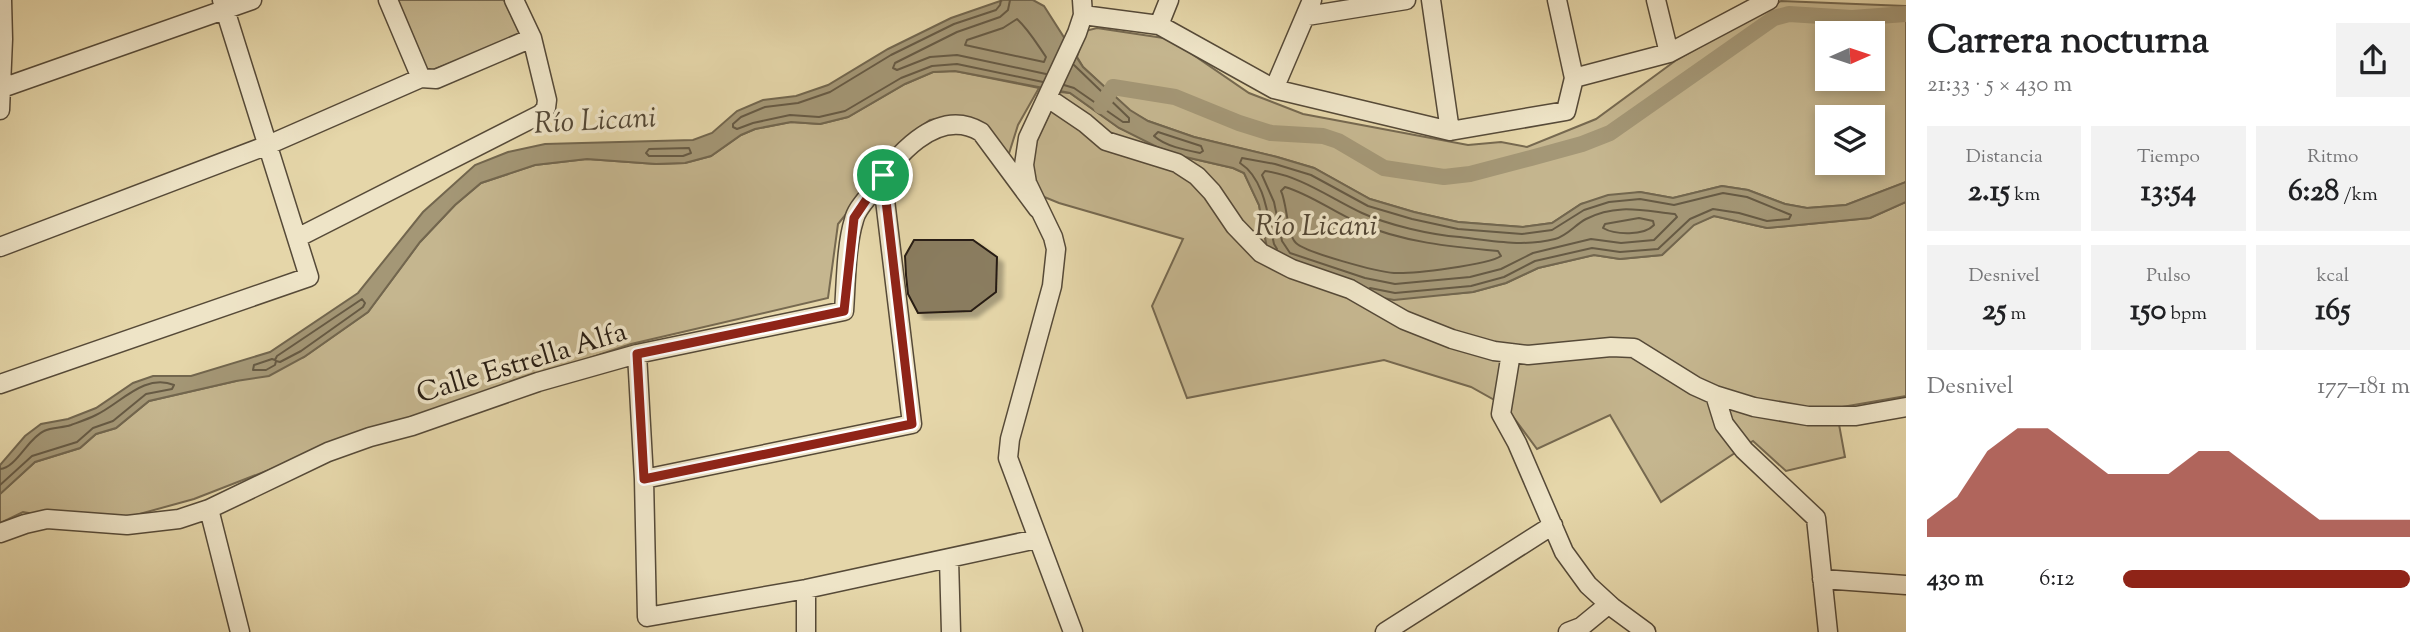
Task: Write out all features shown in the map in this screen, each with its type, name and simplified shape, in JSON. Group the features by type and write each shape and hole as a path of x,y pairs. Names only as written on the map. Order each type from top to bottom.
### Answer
{"street":[{"path":"2,88 224,6 252,0"},
{"path":"388,0 421,78"},
{"path":"297,239 541,114 546,108 547,100 533,38 514,0"},
{"path":"1159,25 1170,0"},
{"path":"1274,89 1310,8 1406,0"},
{"path":"1431,0 1450,131"},
{"path":"1073,632 1008,458 1010,439 1056,263 1053,237 1027,183 1024,164 1028,138 1077,33 1082,8 1159,25 1274,89 1450,131 1566,111 1574,79 1557,0"},
{"path":"1656,0 1669,54"},
{"path":"1574,79 1669,54 1769,0"},
{"path":"0,110 2,3"},
{"path":"0,384 309,277 224,6"},
{"path":"0,247 268,145 421,78 436,79 533,38"},
{"path":"1050,95 1106,141 1177,163 1197,176 1212,192 1235,226 1261,253 1292,269 1350,289 1421,328 1452,340 1528,355 1611,347 1634,348 1695,386 1715,395 1754,407 1808,416 1856,416 1906,407"},
{"name":"Calle Estrella Alfa","path":"0,533 47,519 127,525 179,519 209,509 328,452 538,382 637,354 844,311 854,218 883,175 914,141 936,129 956,124 971,126 981,132 1038,209"},
{"path":"644,479 912,424 883,175"},
{"path":"1511,353 1501,414 1517,443 1564,552 1576,570 1609,604 1646,632"},
{"path":"637,354 644,479 647,617 806,589 1037,539"},
{"path":"1715,395 1724,424 1744,450 1816,518 1828,632"},
{"path":"209,509 240,632"},
{"path":"1385,632 1553,524"},
{"path":"949,559 951,632"},
{"path":"1822,579 1906,585"},
{"path":"806,589 806,632"},
{"path":"1568,632 1581,627 1609,604"}],"shaded area":[{"path":"396,0 504,0 521,36 427,72"},
{"path":"1781,1 1906,6 1906,182 1846,205 1807,208 1785,204 1748,190 1722,186 1673,198 1640,192 1581,204 1552,223 1523,227 1458,222 1414,212 1370,199 1314,168 1194,137 1148,121 1130,111 1083,67 1077,57 1085,31 1097,28 1170,39 1249,93 1303,114 1468,145 1501,142 1527,147 1596,119 1675,61"},
{"path":"955,71 1039,88 1018,125 1006,163 977,121 956,116 930,120 912,133 838,224 828,298 631,344 346,440 194,499 114,521 76,521 23,512 0,523 0,494 35,462 80,448 96,434 116,428 149,401 236,381 304,357 368,312 420,242 455,205 481,183 535,165 587,159 656,164 685,163 711,156 741,135 755,129 791,122 820,124 848,117 905,84 933,72"},
{"path":"1060,92 1070,93 1119,128 1181,156 1244,173 1259,205 1267,248 1440,295 1473,292 1506,283 1538,268 1594,255 1620,259 1662,255 1694,224 1714,216 1767,228 1870,218 1906,202 1906,396 1836,408 1845,457 1786,471 1753,441 1661,502 1610,415 1537,449 1505,406 1471,387 1384,360 1187,398 1152,306 1183,239 1059,203 1032,192 1027,173 1034,146"}],"water":[{"name":"Río Licani","path":"1003,0 1033,0 1044,6 1083,67 1130,110 1148,121 1194,137 1314,168 1370,199 1458,222 1523,227 1552,223 1581,204 1608,195 1640,192 1673,198 1722,186 1748,190 1785,204 1807,208 1846,205 1906,182 1906,202 1870,218 1767,228 1714,216 1694,225 1662,255 1620,259 1594,255 1538,268 1506,283 1473,292 1394,300 1361,294 1267,248 1259,205 1244,173 1157,147 1119,128 1070,93 955,71 933,72 905,84 848,117 820,124 791,122 755,129 741,135 711,156 685,163 656,164 587,159 535,165 481,183 455,205 420,242 368,312 304,357 269,376 149,401 116,428 96,434 80,448 35,462 0,494 0,465 25,436 41,424 68,419 96,408 133,383 153,376 191,376 270,352 358,293 423,212 475,165 508,152 545,144 693,140 712,133 737,111 763,100 796,96 828,85 888,49 951,18"}],"building":[{"path":"914,240 973,240 997,257 996,292 971,311 918,313 908,294 906,275 905,256"}],"waterway":[{"path":"1101,106 1113,87 1175,97 1271,133 1323,136 1338,141 1384,168 1444,177 1470,174 1531,158 1610,133 1774,18 1789,14 1852,18 1906,14"}],"route":[{"path":"883,175 912,424 644,479 637,354 844,311 854,218 883,175"}]}
